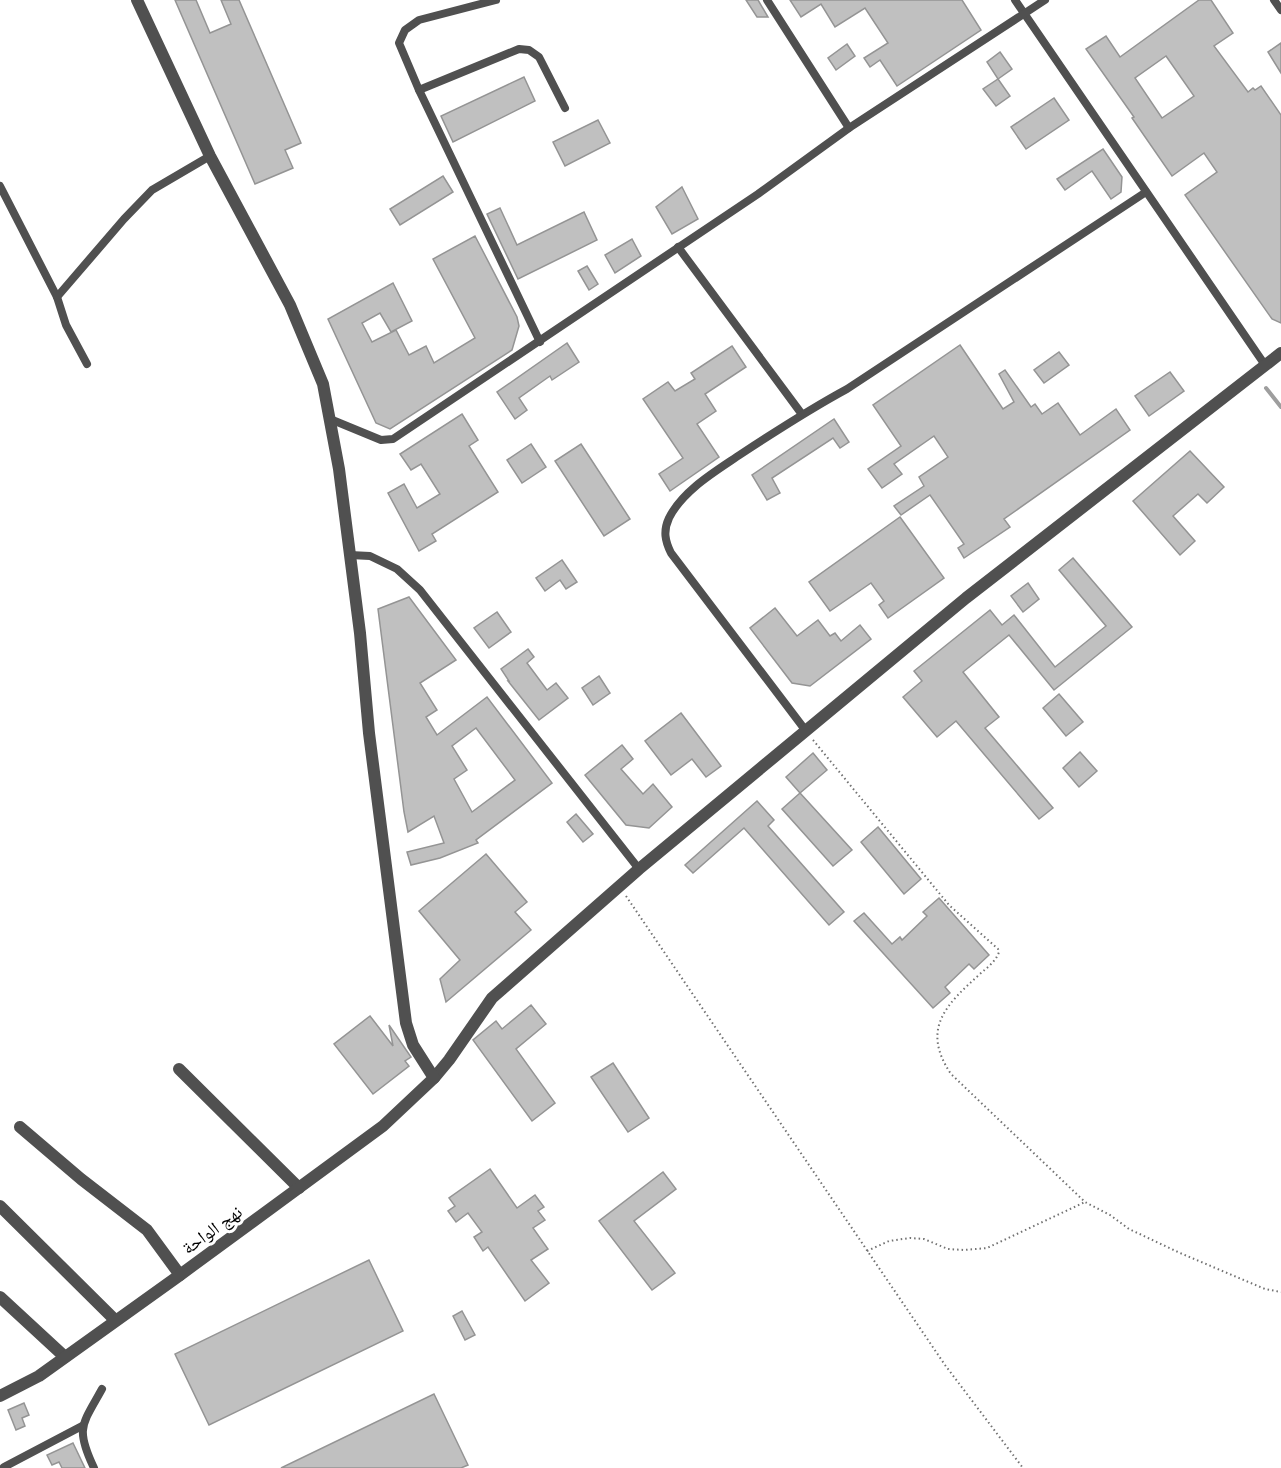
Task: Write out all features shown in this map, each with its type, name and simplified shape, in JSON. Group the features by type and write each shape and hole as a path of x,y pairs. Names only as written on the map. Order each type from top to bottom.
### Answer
{"street":[{"path":"137,0 210,156 290,305 323,384 339,469 404,1015 413,1045 434,1077"},
{"name":"نهج الواحة","path":"0,1396 39,1376 383,1126 449,1060 492,998 639,869 966,598 1281,353"},
{"path":"179,1069 299,1188"},
{"path":"20,1127 147,1230 180,1275"},
{"path":"0,1206 116,1320"},
{"path":"0,1297 64,1357"}],"lane":[{"path":"496,0 419,20 405,30 399,43 419,90 540,342"},
{"path":"767,0 849,128"},
{"path":"1015,0 1265,365"},
{"path":"330,419 381,440 393,439 758,194 849,128 1046,0"},
{"path":"1274,0 1281,10"},
{"path":"419,90 519,49 529,50 539,57 565,108"},
{"path":"57,297 152,190 210,156"},
{"path":"0,186 57,297 66,325 87,364"},
{"path":"806,731 671,553 666,543 665,533 669,518 690,492 708,477 801,413 847,389 1146,192"},
{"path":"678,247 801,413"},
{"path":"350,555 370,556 397,569 420,590 639,869"},
{"path":"4,1467 82,1426 102,1389"},
{"path":"82,1426 85,1448 94,1468"}],"path":[{"path":"806,731 949,904 998,949 999,952 993,962 949,1003 942,1014 938,1034 941,1060 951,1074 1085,1202 1110,1215 1129,1229 1180,1253 1264,1289 1281,1292"},
{"path":"620,886 945,1365 1023,1468"},
{"path":"867,1251 889,1241 910,1238 924,1239 948,1249 987,1248 1085,1202"}],"building":[{"path":"175,0 196,0 210,33 231,24 221,0 239,0 301,143 285,150 293,168 255,184"},
{"path":"746,0 758,0 768,17 757,17"},
{"path":"790,0 962,0 981,30 897,86 880,60 870,67 864,58 888,43 865,8 835,27 821,4 801,17"},
{"path":"1199,0 1211,0 1233,33 1214,46 1248,92 1261,86 1281,115 1281,323 1272,319 1185,195 1217,172 1204,153 1172,176 1086,49 1106,36 1120,57","holes":["1166,56 1194,96 1162,118 1135,78"]},
{"path":"1281,43 1281,73 1268,52"},
{"path":"847,44 855,56 836,70 828,58"},
{"path":"1000,52 1012,69 998,79 987,62"},
{"path":"524,77 535,101 453,142 441,116"},
{"path":"998,79 1010,96 996,106 983,89"},
{"path":"1054,98 1069,120 1026,149 1011,127"},
{"path":"598,120 610,143 565,166 553,142"},
{"path":"1103,149 1122,177 1121,192 1111,199 1092,171 1065,190 1057,179"},
{"path":"443,176 453,192 400,225 390,209"},
{"path":"682,187 698,219 672,234 656,207"},
{"path":"500,208 517,245 584,212 597,240 518,279 487,214"},
{"path":"475,236 517,317 519,326 512,350 390,429 376,423 328,319 393,283 412,321 391,332 380,313 362,323 372,342 396,330 409,355 426,346 434,363 475,338 433,259"},
{"path":"632,239 641,256 615,273 605,255"},
{"path":"587,266 598,284 589,290 578,271"},
{"path":"567,343 579,362 552,380 550,376 519,398 527,410 515,419 497,392"},
{"path":"960,345 1003,409 1014,402 999,374 1005,370 1031,407 1035,404 1042,414 1058,403 1080,435 1116,409 1130,430 1004,519 1010,527 964,558 958,548 964,544 930,495 901,515 894,506 924,486 919,477 948,457 934,436 894,464 902,474 882,488 868,469 901,446 873,405"},
{"path":"732,346 746,367 705,394 716,411 697,424 719,457 670,491 659,474 683,458 643,399 668,382 675,391 695,379 691,373"},
{"path":"1059,352 1069,365 1044,383 1034,370"},
{"path":"1170,372 1184,391 1149,416 1135,396"},
{"path":"462,414 478,440 469,446 498,492 432,534 436,541 419,551 388,493 404,484 417,508 440,494 421,464 411,470 400,454"},
{"path":"834,419 849,442 840,448 833,438 772,478 780,493 767,500 752,475"},
{"path":"531,444 546,467 522,483 507,460"},
{"path":"581,444 630,519 604,536 555,461"},
{"path":"1190,451 1224,487 1207,503 1198,494 1173,516 1195,541 1180,555 1133,501"},
{"path":"900,517 944,578 888,618 879,605 884,601 871,583 830,611 809,582"},
{"path":"1073,558 1132,627 1054,690 1009,635 963,672 999,717 985,728 1053,808 1039,819 956,721 937,737 903,697 922,681 914,671 990,610 1002,625 1014,615 1055,667 1106,626 1059,570"},
{"path":"562,560 577,582 566,589 560,580 545,591 536,578"},
{"path":"1028,583 1039,599 1023,612 1011,596"},
{"path":"409,597 456,660 420,683 437,710 426,717 437,735 487,697 552,783 476,840 478,843 440,858 411,865 407,852 444,843 434,816 408,832 378,609","holes":["476,728 515,780 472,812 454,779 467,770 452,746"]},
{"path":"775,608 797,636 818,620 830,636 835,633 841,641 860,625 871,639 810,686 792,683 750,628"},
{"path":"497,612 511,632 489,648 474,628"},
{"path":"528,649 534,657 527,663 547,690 556,683 568,698 539,720 501,669"},
{"path":"599,676 610,693 593,705 582,688"},
{"path":"1059,694 1083,722 1066,736 1043,708"},
{"path":"681,713 721,766 706,777 692,759 671,775 645,741"},
{"path":"622,745 633,759 621,769 643,794 653,784 672,807 649,828 626,825 585,775"},
{"path":"1080,752 1097,771 1079,787 1063,768"},
{"path":"813,753 827,770 800,793 786,777"},
{"path":"800,793 852,850 833,866 782,809"},
{"path":"757,801 774,820 768,826 844,912 829,925 744,828 693,873 685,865"},
{"path":"576,814 593,834 583,842 567,822"},
{"path":"878,827 921,879 904,894 861,842"},
{"path":"486,854 527,902 515,912 531,930 446,1002 440,979 460,960 419,911"},
{"path":"939,898 989,955 974,969 969,964 945,987 950,993 933,1008 854,921 864,913 892,944 900,937 902,940 927,916 923,912"},
{"path":"531,1005 546,1024 516,1049 555,1103 532,1121 473,1040 496,1021 502,1029"},
{"path":"370,1016 393,1046 389,1025 411,1057 405,1061 409,1066 373,1094 334,1044"},
{"path":"613,1063 649,1118 628,1132 591,1077"},
{"path":"490,1169 517,1208 535,1195 544,1207 538,1211 545,1220 533,1228 548,1249 531,1260 549,1283 525,1301 488,1247 483,1251 474,1237 482,1232 468,1213 456,1222 448,1211 455,1206 449,1198"},
{"path":"663,1172 676,1189 634,1221 675,1273 652,1290 599,1221"},
{"path":"369,1260 403,1331 209,1425 175,1354"},
{"path":"462,1311 475,1335 465,1340 453,1316"},
{"path":"434,1394 468,1465 461,1468 281,1468"},
{"path":"24,1403 29,1415 22,1418 25,1426 16,1430 8,1410"},
{"path":"73,1443 85,1468 62,1468 59,1462 52,1465 47,1455"}],"waterway":[{"path":"1266,388 1281,407"}]}
